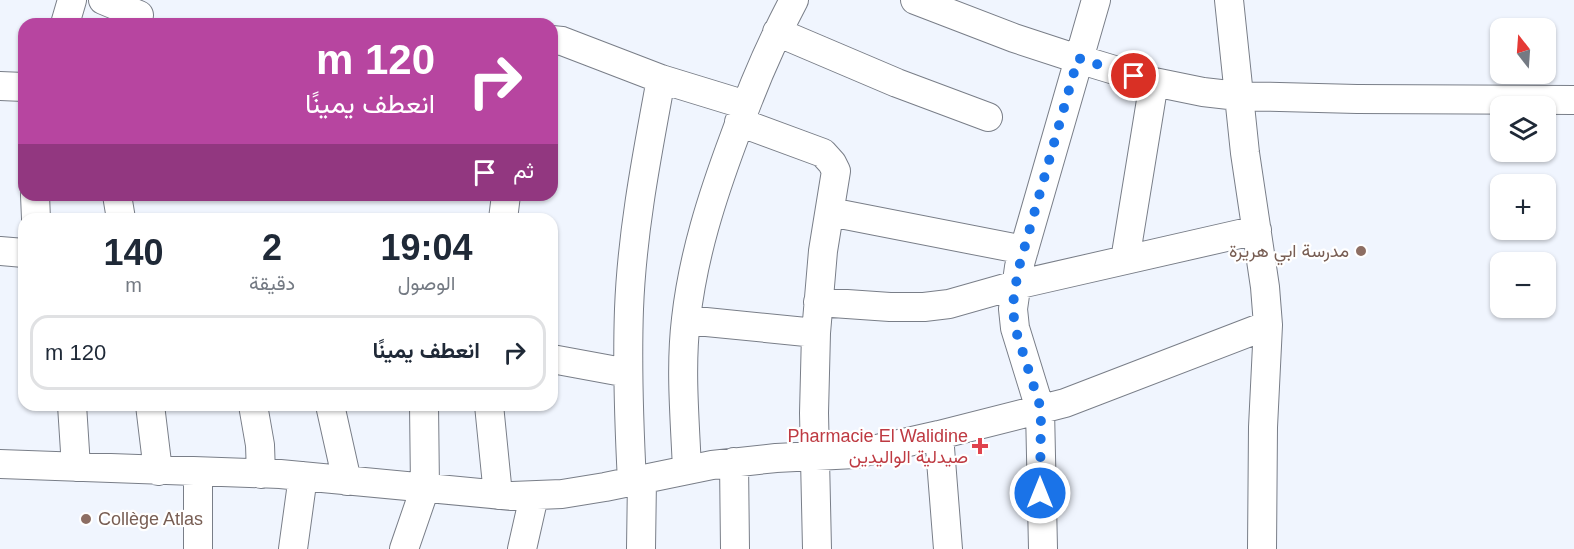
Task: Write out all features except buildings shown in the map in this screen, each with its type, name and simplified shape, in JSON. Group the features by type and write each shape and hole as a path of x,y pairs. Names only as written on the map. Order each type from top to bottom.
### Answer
{"street":[{"path":"67,18 72,0"},
{"path":"103,0 140,13"},
{"path":"687,470 683,368 686,320 701,238 713,196 743,113 777,32 794,0"},
{"path":"915,0 1014,38 1173,87 1238,96 1574,100"},
{"path":"1043,549 1041,409 1015,328 1013,309 1024,250 1096,0"},
{"path":"1229,0 1238,96 1265,287 1268,325 1263,427 1262,549"},
{"path":"777,32 897,83 988,117"},
{"path":"558,41 588,50 743,113 827,157 836,171 818,302 816,333 817,549"},
{"path":"641,549 628,373 629,307 638,212 661,79"},
{"path":"1125,260 1154,82"},
{"path":"0,86 18,87"},
{"path":"830,212 1024,250"},
{"path":"818,302 890,307 949,304 1016,285 1257,230"},
{"path":"0,251 18,252"},
{"path":"686,320 816,333"},
{"path":"0,464 303,476 347,482 534,496 605,488 734,462 855,454 939,435 1065,403 1268,325"},
{"path":"558,360 628,373"},
{"path":"72,411 76,467"},
{"path":"151,411 158,471"},
{"path":"254,411 260,445 261,474"},
{"path":"331,411 347,482"},
{"path":"404,549 424,488 424,411"},
{"path":"490,411 498,495"},
{"path":"939,435 948,549"},
{"path":"734,462 735,549"},
{"path":"198,472 198,549"},
{"path":"293,549 303,476"},
{"path":"522,549 534,496"}],"place":[{"name":"مدرسة ابي هريرة","path":"1361,251"},
{"name":"Pharmacie El Walidine صيدلية الواليدين","path":"980,446"},
{"name":"Collège Atlas","path":"86,519"}],"route":[{"path":"1040,493 1041,409 1015,328 1013,309 1019,267 1078,58 1134,76"}]}
